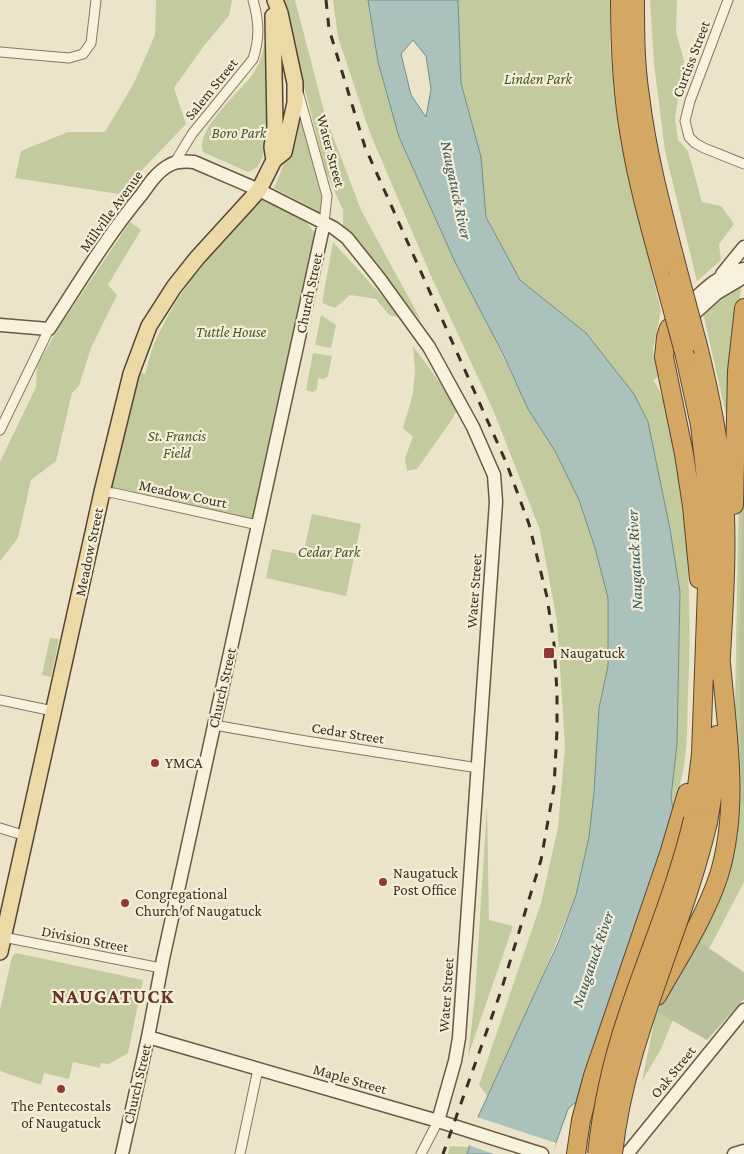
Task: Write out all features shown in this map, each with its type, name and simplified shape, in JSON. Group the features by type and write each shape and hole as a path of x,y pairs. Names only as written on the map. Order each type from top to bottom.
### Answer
{"highway":[{"path":"597,1154 600,1126 616,1053 677,879 694,818 716,756 725,533 720,458 708,386 697,342 646,210 630,137 621,64 620,0"},
{"path":"612,1154 630,1062 640,1028 690,889 702,716 709,532 708,497 700,424 685,356 644,130 637,59 635,0"},
{"path":"723,607 733,525 737,370 744,308"},
{"path":"669,328 664,357 684,454 692,506 705,644"},
{"path":"587,1154 630,1045 696,928 719,874 727,838 730,797 721,663"},
{"path":"576,1154 584,1105 601,1049 669,854 694,818"}],"main road":[{"path":"260,190 274,160 284,152 295,103 295,83 280,13 273,0"},
{"path":"273,0 275,126 272,147 274,160"},
{"name":"Meadow Street","path":"2,945 102,492 131,374 149,326 174,287 260,190"}],"street":[{"path":"0,52 69,58 83,54 91,43 96,0"},
{"name":"Salem Street","path":"175,162 192,134 253,58 257,47 259,31 258,16 253,0"},
{"name":"Curtiss Street","path":"728,0 686,111 685,121 689,136 704,148 744,164"},
{"name":"Water Street","path":"295,83 327,196 324,223 347,238 379,278 429,347 474,427 494,476 496,502 459,1038 455,1061 438,1121 421,1154"},
{"path":"175,162 194,162 260,190 324,223"},
{"name":"Millville Avenue","path":"49,329 126,213 158,174 175,162"},
{"name":"Church Street","path":"122,1154 324,223"},
{"path":"669,328 680,312 718,278 744,247"},
{"path":"718,278 744,269"},
{"path":"669,328 682,324 717,293 744,277"},
{"path":"0,324 49,329 0,430"},
{"name":"Meadow Court","path":"102,492 114,493 258,525"},
{"path":"0,700 53,711"},
{"name":"Cedar Street","path":"214,725 478,768"},
{"path":"0,828 26,836"},
{"name":"Division Street","path":"2,945 161,968"},
{"name":"Oak Street","path":"627,1154 744,1010"},
{"name":"Maple Street","path":"148,1037 472,1131 542,1154"},
{"path":"240,1154 258,1070"},
{"path":"734,1154 744,1151"}],"green space":[{"path":"156,0 232,0 229,16 203,47 174,88 186,124 119,194 15,178 21,151 68,132 105,132 134,83 155,35"},
{"path":"282,0 295,0 325,115 361,210 422,322 343,226 343,210 326,172"},
{"path":"333,0 368,0 378,62 399,137 528,409 555,451 579,500 595,548 608,598 608,666 599,708 594,792 589,837 576,895 530,1006 488,1097 479,1085 541,903 558,828 565,746 557,621 540,530 494,412 431,276 370,133 338,37"},
{"name":"Linden Park","path":"458,0 610,0 610,44 615,104 622,148 661,311 653,349 658,377 653,380 658,387 669,421 686,539 690,631 687,738 681,782 673,809 671,797 677,744 680,592 586,333 520,280 486,217 481,157 461,83"},
{"path":"650,0 677,0 676,32 684,61 675,118 678,140 688,151 702,202 721,206 734,224 719,244 721,260 697,281 665,151 654,64"},
{"name":"Boro Park","path":"267,31 269,121 267,139 258,166 248,172 203,152 202,143 205,133 212,122 246,83 258,65"},
{"name":"Boro Park","path":"299,108 325,204 323,214 274,188 289,148"},
{"path":"262,195 298,213 316,234 277,405 287,408 259,526 102,492 132,371 145,374 154,344 175,303 216,247"},
{"path":"130,222 141,230 108,285 117,295 91,348 79,386 72,393 56,461 31,480 18,538 0,561 0,462 36,387 37,365 60,326"},
{"path":"333,242 402,318 389,315 376,299 350,295 335,308 322,303"},
{"path":"735,287 741,288 727,419 703,313 719,296"},
{"path":"321,315 336,325 331,348 315,345"},
{"path":"413,346 449,395 457,410 417,469 407,471 405,458 413,437 403,428 413,394 415,370"},
{"path":"313,353 332,356 328,376 324,379 318,378 317,389 313,392 306,390"},
{"path":"744,360 744,882 676,1012 661,1049 642,1081 655,1018 709,917 738,835 735,705"},
{"path":"744,466 744,804 742,804 739,652"},
{"name":"Cedar Park","path":"312,514 361,524 346,596 266,578 272,549 303,555"},
{"path":"50,638 59,639 51,677 42,675"},
{"path":"487,806 489,920 513,926 468,1056 475,996"},
{"path":"697,940 744,972 744,999 707,1040 657,1012"},
{"path":"16,953 143,980 128,1053 109,1064 101,1063 100,1068 73,1062 69,1079 44,1073 41,1085 0,1071 0,1010 12,957"},
{"path":"450,1146 468,1147 467,1154 448,1154"}],"water":[{"name":"Naugatuck River","path":"368,0 458,0 461,83 481,157 486,217 520,280 586,333 634,394 648,422 670,529 680,592 677,744 671,797 674,816 578,1100 568,1109 552,1154 467,1154 478,1117 558,943 576,895 589,837 594,792 599,708 608,666 608,598 595,548 579,500 555,451 528,409 502,352 455,262 399,137 378,62","holes":["413,40 426,56 431,89 426,117 411,95 401,54"]}],"pier":[{"path":"477,1117 556,1143 553,1154 494,1154 468,1145"}],"railway":[{"path":"326,0 329,29 365,147 506,462 529,524 547,597 554,644 557,692 554,787 541,860 501,991 443,1154"}],"place":[{"name":"Naugatuck","path":"549,653"},
{"name":"YMCA","path":"155,763"},
{"name":"Naugatuck Post Office","path":"383,882"},
{"name":"Congregational Church of Naugatuck","path":"125,903"},
{"name":"The Pentecostals of Naugatuck","path":"61,1089"}],"district":[{"name":"NAUGATUCK","path":"113,996"}],"park label":[{"name":"Tuttle House","path":"231,332"},
{"name":"St. Francis Field","path":"177,444"}]}
